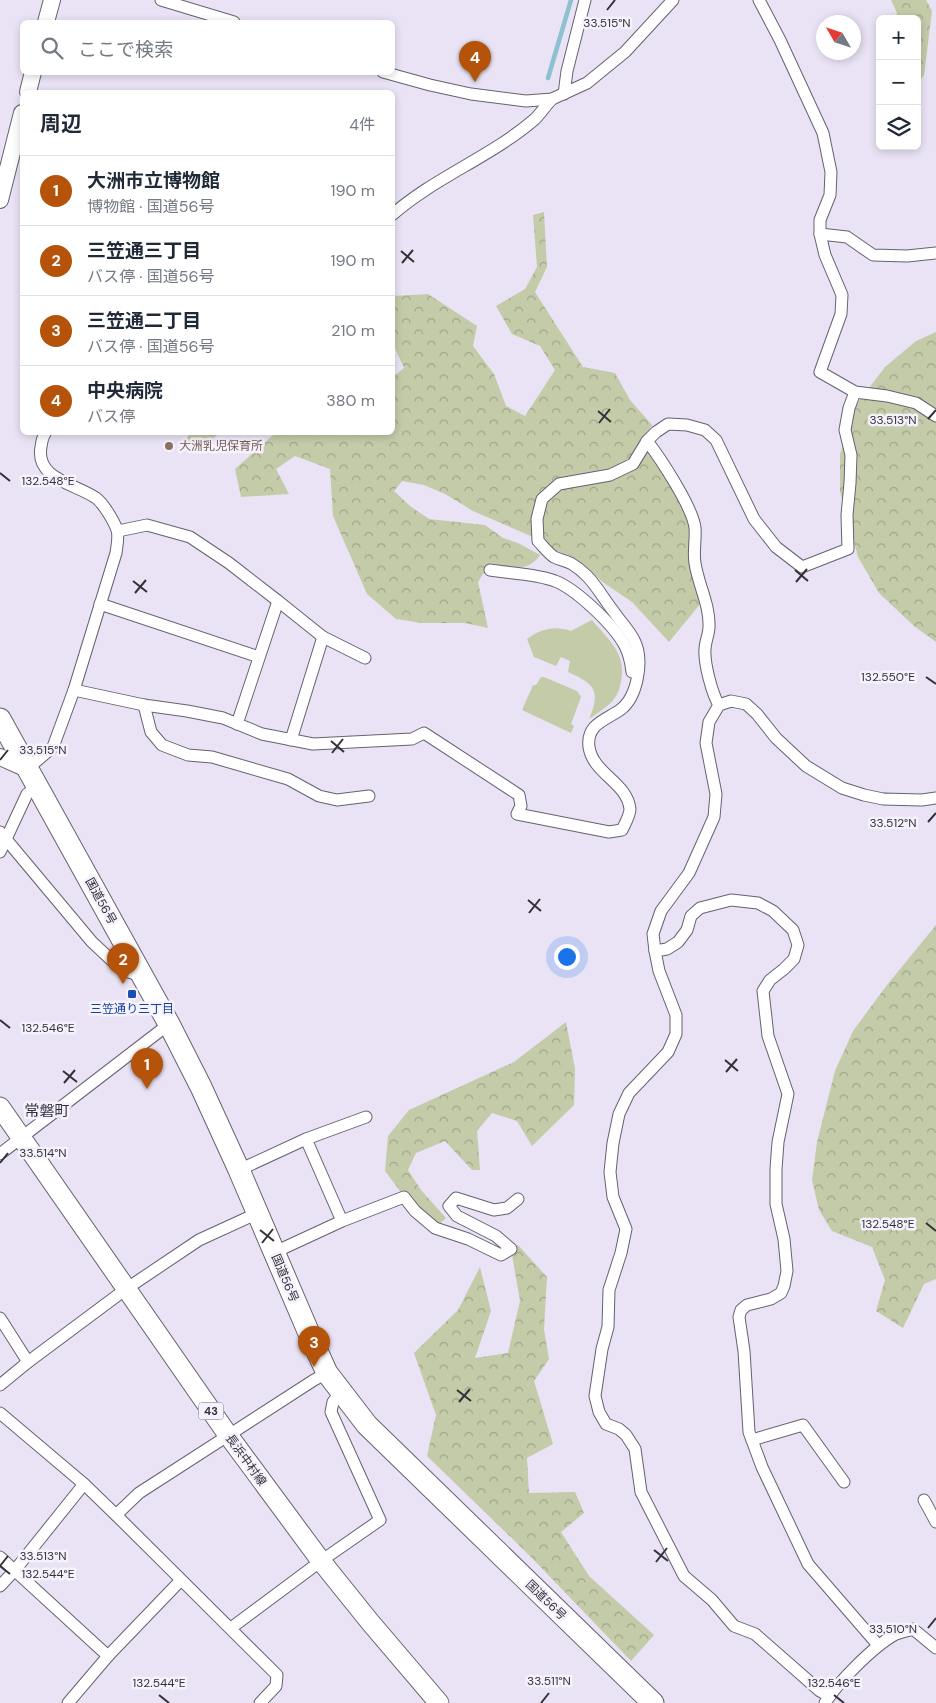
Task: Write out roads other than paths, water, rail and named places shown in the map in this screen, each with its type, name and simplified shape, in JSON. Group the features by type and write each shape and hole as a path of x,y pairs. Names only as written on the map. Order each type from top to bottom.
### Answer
{"highway":[{"name":"国道56号","path":"0,718 169,1024 201,1086 240,1170 327,1373 367,1425 653,1703"}],"main road":[{"name":"長浜中村線","path":"0,1106 228,1435 321,1561 439,1703"}],"street":[{"path":"47,20 52,0"},
{"path":"161,0 227,20"},
{"path":"564,94 567,72 585,0"},
{"path":"395,75 471,94 526,101 552,99 587,83 625,52 673,0"},
{"path":"759,0 780,40 823,134 831,172 830,195 820,220 820,234 825,255 842,295 841,314 820,372 856,392 916,403 936,416"},
{"path":"28,90 32,75"},
{"path":"395,213 408,201 483,157 536,118 552,99"},
{"path":"0,200 20,122"},
{"path":"820,234 847,237 873,255 907,256 936,252"},
{"path":"74,690 144,705 223,718 262,734 313,744 412,739 424,733 519,795 521,806 517,814 609,832 622,830 630,811 627,800 619,786 592,760 589,740 592,731 598,724 629,703 634,693 638,670 638,656 634,641 587,576 572,564 555,558 538,541 537,519 542,499 559,484 610,475 633,464 647,441 656,432 668,424 687,425 705,430 716,440 754,519 776,547 802,567 848,550 847,515 851,455 845,430 849,408 856,392"},
{"path":"0,852 3,836 27,794 32,778 53,747 74,690 116,553 118,531 110,515 97,498 62,482 46,469 40,454 44,435"},
{"path":"647,441 659,456 690,511 695,528 694,562 705,600 709,626 705,650 706,659 716,700 719,705"},
{"path":"118,531 147,525 190,537 229,564 323,637 365,658"},
{"path":"490,570 553,580 570,588 610,626 625,645 631,662 634,693"},
{"path":"237,724 278,601"},
{"path":"100,604 260,657"},
{"path":"291,740 323,637"},
{"path":"936,798 922,800 882,798 842,788 806,766 776,738 757,714 746,704 731,700 719,705 710,722 706,743 716,794 714,817 689,873 661,911 653,934 659,971 676,1015 676,1034 668,1052 629,1093 619,1114 613,1143 610,1172 613,1197 626,1229 621,1253 609,1290 608,1327 602,1349 595,1396 598,1412 606,1424 619,1429 626,1435 635,1449 641,1492 684,1576 712,1600 734,1626 755,1634 827,1699 878,1645 896,1634 913,1629 936,1648"},
{"path":"144,705 151,732 162,745 188,755 212,757 288,779 319,796 337,800 369,796"},
{"path":"0,757 32,778"},
{"path":"3,836 92,942 122,970 142,976"},
{"path":"655,951 667,949 678,942 687,930 691,916 700,908 731,900 758,903 773,911 793,930 798,945 794,959 770,980 763,991 768,1036 788,1094 778,1142 776,1169 776,1204 784,1239 787,1271 781,1293 771,1299 747,1305 741,1310 739,1317 744,1351 749,1432 762,1467 808,1564 878,1645"},
{"path":"0,1154 169,1024"},
{"path":"240,1170 306,1138 366,1117"},
{"path":"306,1138 342,1221"},
{"path":"274,1252 342,1221 404,1197 414,1211 435,1228 468,1238 501,1255 511,1249 496,1236 457,1216 450,1206 456,1198 494,1210 507,1208 518,1199"},
{"path":"0,1386 28,1362 126,1288 199,1240 258,1213"},
{"path":"0,1318 28,1362"},
{"path":"116,1515 138,1493 327,1373"},
{"path":"231,1628 380,1520 331,1412 333,1402 341,1392"},
{"path":"0,1413 84,1484 277,1675 276,1686 260,1703"},
{"path":"752,1440 803,1425 844,1482"},
{"path":"0,1586 84,1484"},
{"path":"924,1500 936,1522"},
{"path":"0,1557 108,1656"},
{"path":"70,1702 108,1656 181,1580"}],"waterway":[{"path":"548,78 571,0"}],"place":[{"name":"中央病院","path":"475,82"},
{"name":"大洲乳児保育所","path":"169,446"},
{"name":"三笠通三丁目","path":"123,984"},
{"name":"三笠通り三丁目","path":"132,994"},
{"name":"大洲市立博物館","path":"147,1089"},
{"name":"三笠通二丁目","path":"314,1367"}],"district":[{"name":"常磐町","path":"47,1111"}]}
